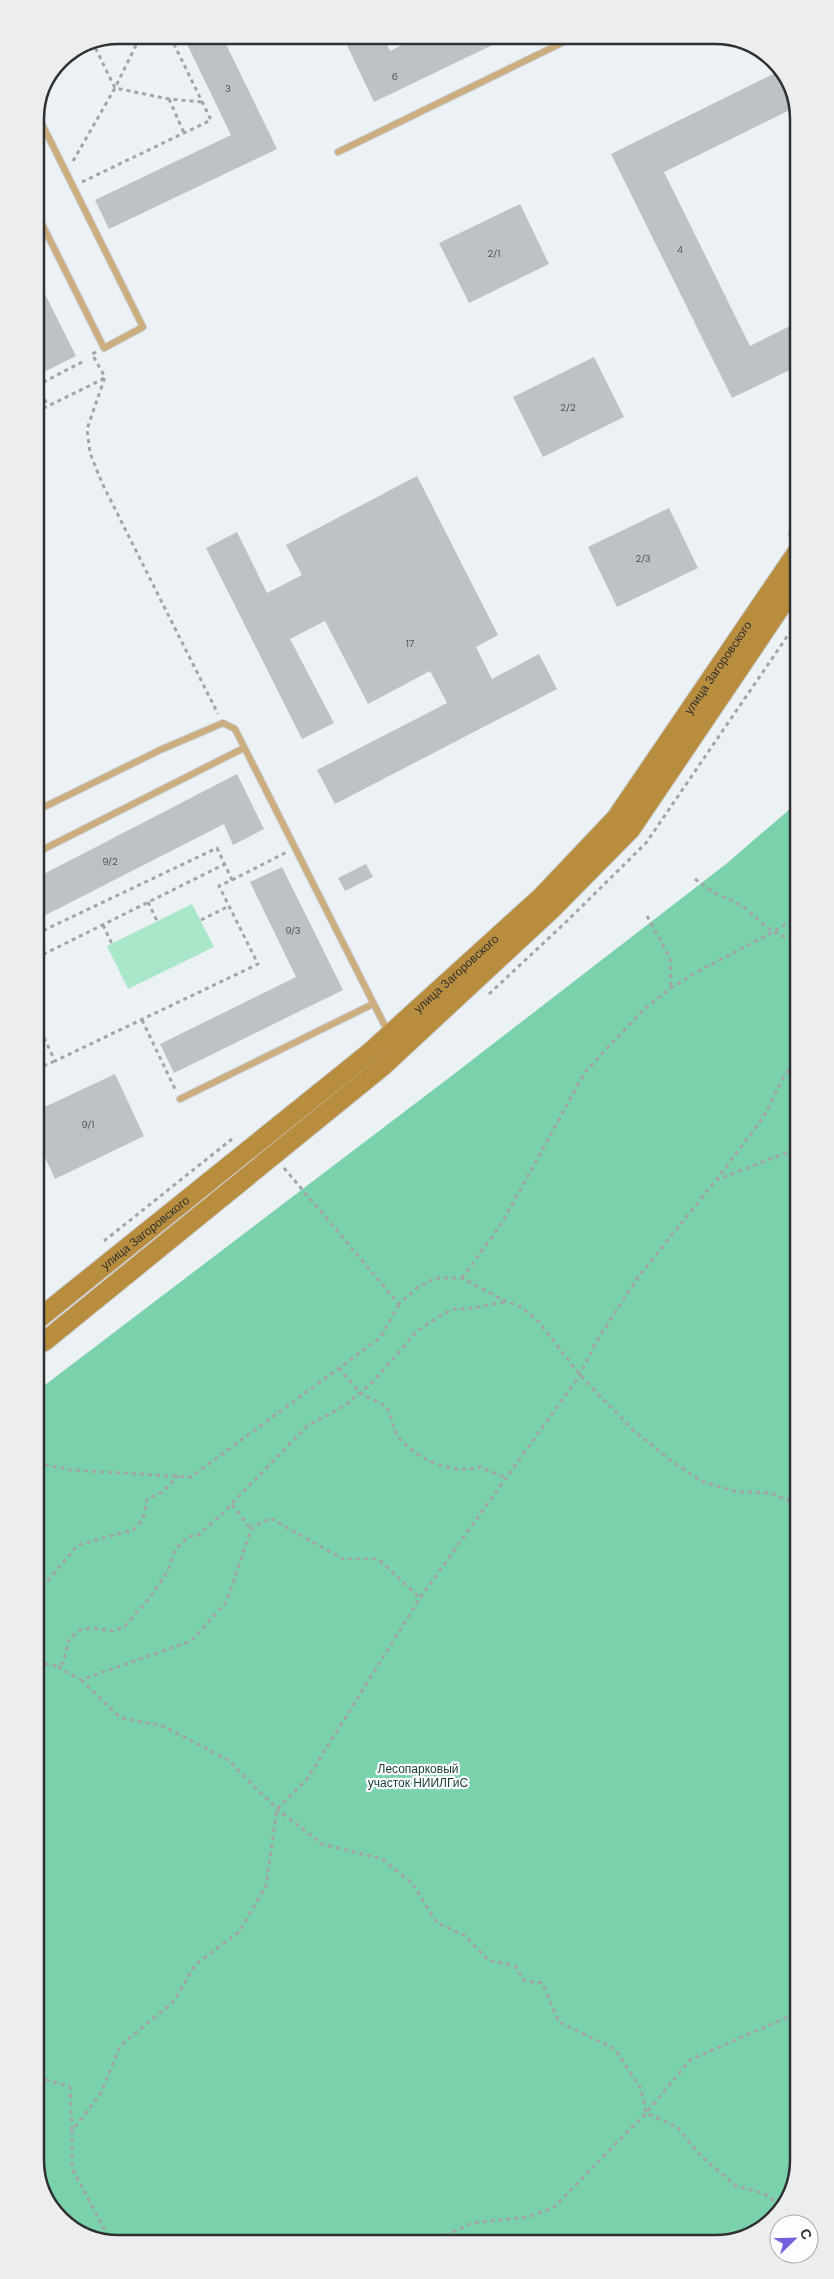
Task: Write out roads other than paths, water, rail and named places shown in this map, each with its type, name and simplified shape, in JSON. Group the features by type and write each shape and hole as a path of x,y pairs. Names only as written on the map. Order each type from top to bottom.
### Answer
{"street":[{"name":"улица Загоровского","path":"44,1314 208,1184 389,1035 541,897 616,818 790,562"},
{"name":"улица Загоровского","path":"44,1340 82,1312 382,1067 551,910 631,830 790,593"}],"lane":[{"path":"338,152 560,44"},
{"path":"44,128 143,327 104,348 44,228"},
{"path":"44,807 160,750 223,724 235,729 389,1035"},
{"path":"44,849 244,748"},
{"path":"180,1099 373,1004"}],"park label":[{"name":"Лесопарковый участок НИИЛГиС","path":"418,1776"}]}
